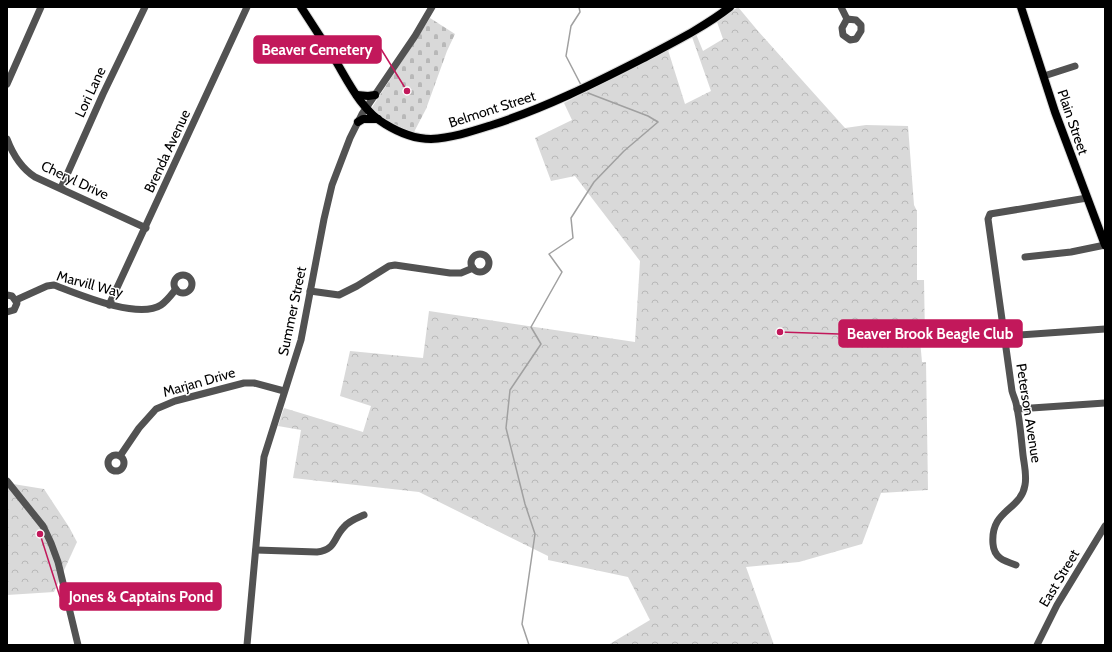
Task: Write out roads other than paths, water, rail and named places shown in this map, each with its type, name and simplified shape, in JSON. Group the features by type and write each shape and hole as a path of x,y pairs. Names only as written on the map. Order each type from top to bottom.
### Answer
{"main road":[{"name":"Belmont Street","path":"301,7 366,108 378,120 406,134 426,138 452,136 488,126 526,113 571,94 672,43 730,7"},
{"name":"Plain Street","path":"1022,7 1055,112 1105,245"},
{"path":"357,95 375,95"},
{"path":"358,122 363,120 378,120"}],"street":[{"path":"7,84 41,7"},
{"name":"Lori Lane","path":"61,188 144,7"},
{"name":"Brenda Avenue","path":"109,305 146,228 247,7"},
{"name":"Summer Street","path":"247,645 264,457 301,340 330,190 338,166 358,122 415,36 432,7"},
{"path":"841,7 846,19"},
{"path":"1044,76 1075,66"},
{"name":"Cheryl Drive","path":"7,139 16,159 35,177 146,228"},
{"name":"Peterson Avenue","path":"1016,565 1000,558 996,554 993,542 996,523 1004,512 1019,500 1026,483 1017,409 1012,391 988,217 990,214 1087,198"},
{"path":"1025,257 1071,252 1105,245"},
{"path":"310,291 339,295 395,264 450,273 461,273 473,268"},
{"name":"Marvill Way","path":"7,312 12,312 16,308 16,300 47,286 54,285 109,305 140,309 153,308 161,305 176,289"},
{"path":"7,295 12,296 16,300"},
{"path":"1005,336 1105,329"},
{"name":"Marjan Drive","path":"120,456 148,417 156,409 168,403 244,382 254,383 284,391"},
{"path":"1017,409 1105,402"},
{"path":"7,481 43,526 51,542 58,562 78,645"},
{"path":"256,550 325,551 333,545 345,525 364,515"},
{"name":"East Street","path":"1037,645 1057,605 1105,526"}],"waterway":[{"path":"579,7 580,12 571,26 566,56 581,85"},
{"path":"529,645 522,624 535,534 525,504 506,428 510,390 541,344 531,327 562,272 549,254 573,238 571,218 594,182 624,151 658,122 648,116 588,93"}],"place":[{"name":"Beaver Cemetery","path":"407,91"},
{"name":"Beaver Brook Beagle Club","path":"780,332"},
{"name":"Jones & Captains Pond","path":"40,534"}]}
